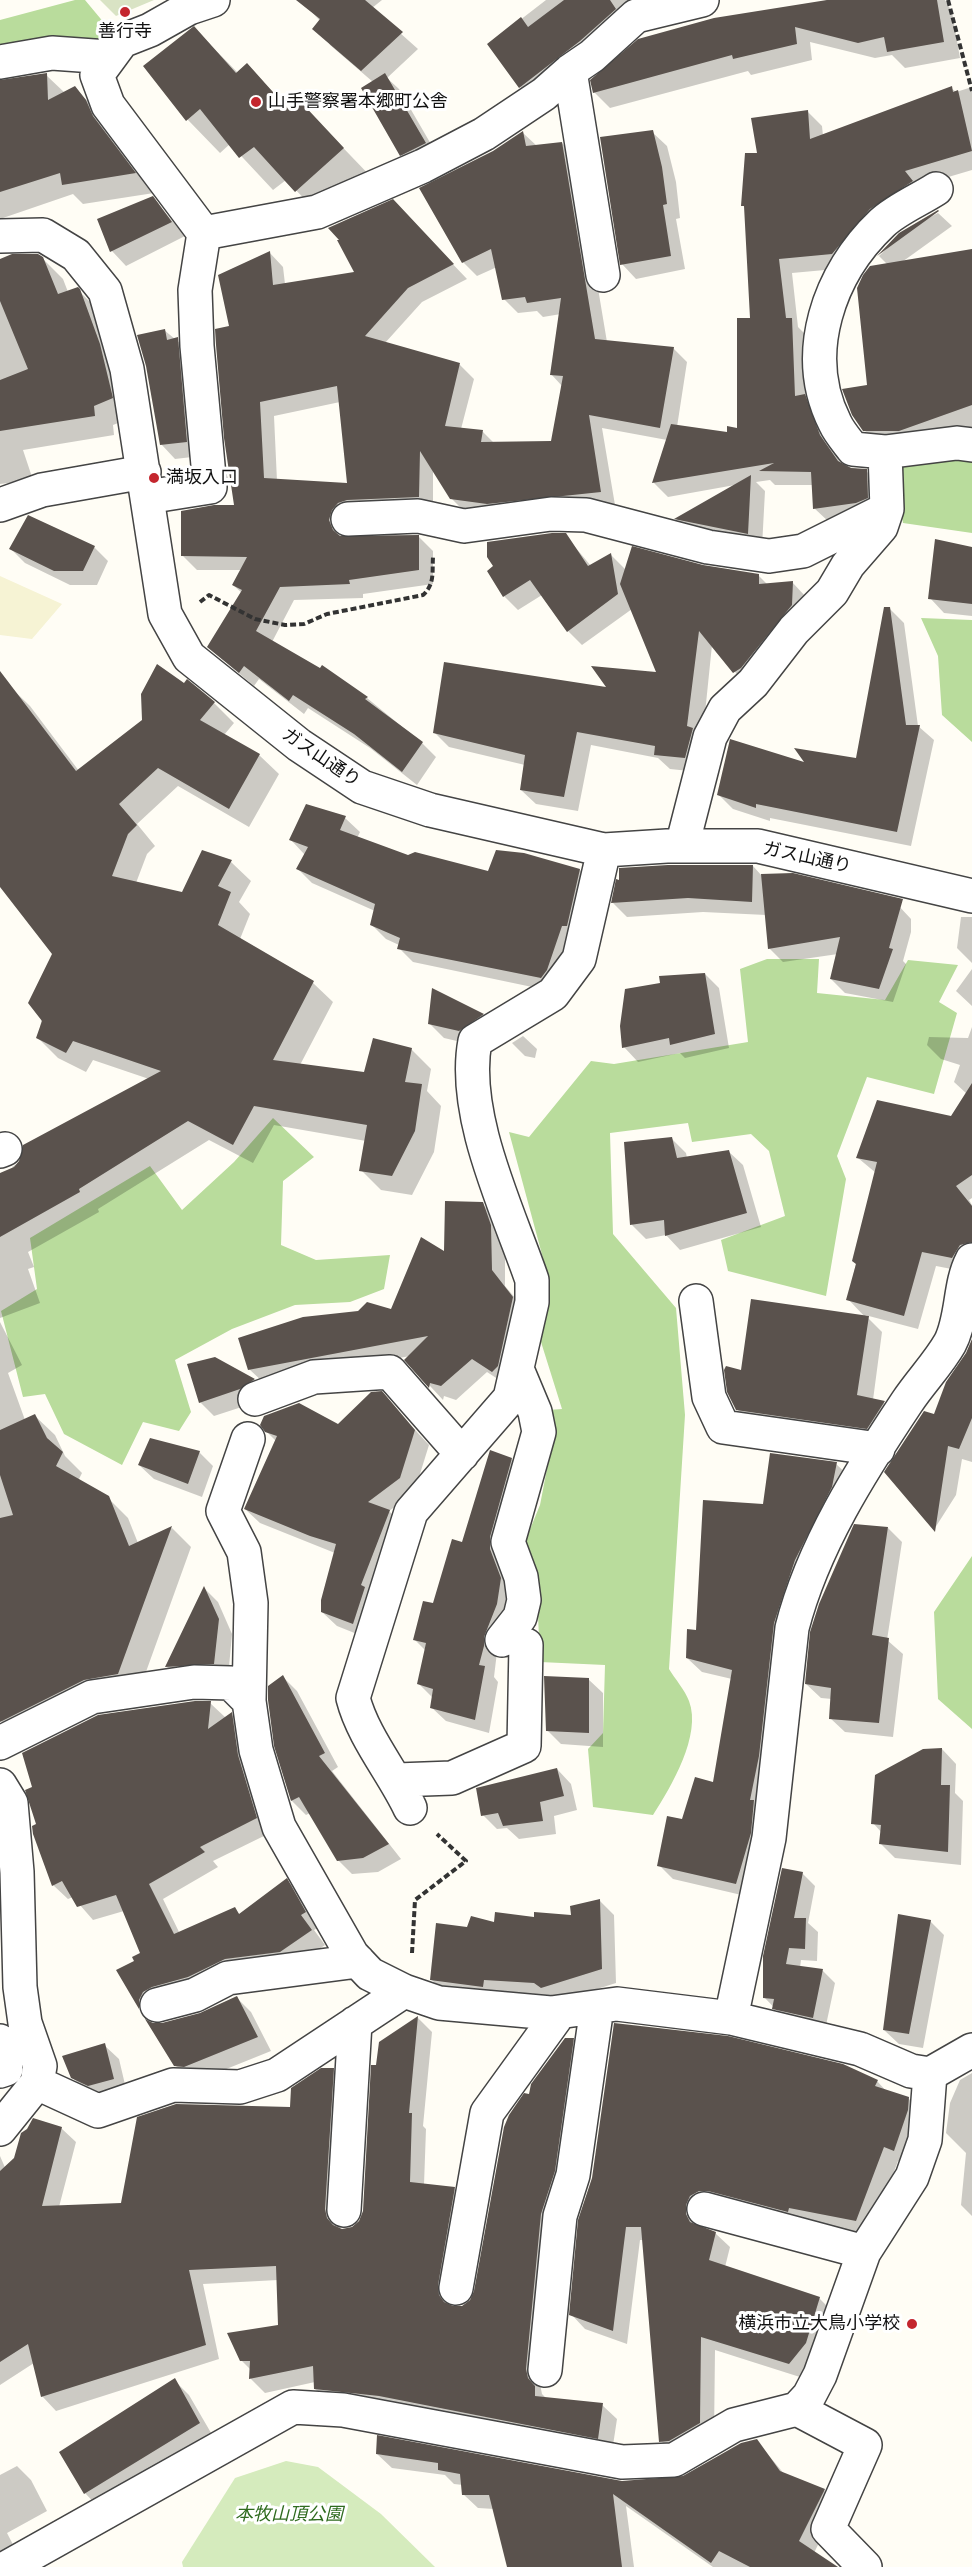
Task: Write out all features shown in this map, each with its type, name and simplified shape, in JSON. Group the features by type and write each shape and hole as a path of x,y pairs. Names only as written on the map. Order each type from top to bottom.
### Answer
{"street":[{"path":"0,506 42,489 145,485 210,488 197,346 195,290 204,233 108,105 96,75 122,41 189,8 213,0"},
{"path":"204,233 317,212 423,166 484,134 544,94 570,71 592,56 636,16 702,0"},
{"path":"0,62 52,53 108,57"},
{"path":"570,71 603,276"},
{"path":"936,189 884,222 854,254 827,304 821,330 821,379 834,422 853,449 885,452 957,443 972,445"},
{"name":"ガス山通り","path":"0,236 43,235 76,255 105,291 127,369 165,614 189,657 299,745 362,787 430,810 604,849 758,846 972,896"},
{"path":"682,846 710,736 725,710 753,683 794,630 832,592 848,565 881,527 886,509 885,452"},
{"path":"348,519 418,516 464,526 550,514 586,515 708,547 769,556 803,551 886,509"},
{"path":"517,1369 536,1412 539,1432 508,1542 521,1576 524,1600 514,1643 524,1746 453,1778 403,1794 357,1715 353,1698 411,1512 510,1398 532,1302 532,1280 478,1126 470,1066 475,1041 553,994 579,959 604,849"},
{"path":"731,2018 769,1838 792,1628 799,1600 837,1514 908,1400 932,1370 951,1340 966,1271 972,1260"},
{"path":"696,1301 709,1397 723,1427 878,1449"},
{"path":"255,1400 314,1377 390,1372 462,1454"},
{"path":"248,1439 223,1512 244,1552 251,1603 249,1701 256,1750 279,1827 352,1955 370,1974 408,1992 439,2003 560,2012 616,2004 731,2018 860,2049 911,2071 930,2074 972,2050"},
{"path":"0,1743 92,1696 194,1682 231,1683 249,1701"},
{"path":"0,1785 11,1803 17,1872 17,1948 25,2023 40,2066 37,2083 0,2129"},
{"path":"157,2005 195,1995 228,1978 358,1961"},
{"path":"37,2083 98,2111 173,2085 240,2086 277,2075 355,2023 408,1992"},
{"path":"545,2370 560,2216 573,2175 597,2007"},
{"path":"456,2288 487,2113 560,2012"},
{"path":"344,2210 355,2023"},
{"path":"0,2041 6,2068 0,2071"},
{"path":"8,2567 293,2407 343,2410 622,2462 674,2460 734,2425 797,2409 809,2397 820,2375 864,2252 912,2177 925,2140 930,2074"},
{"path":"704,2209 864,2252"},
{"path":"797,2409 865,2445 828,2529 864,2567"}],"path":[{"path":"948,0 972,91"},
{"path":"171,625 209,595 255,619 285,626 304,624 327,614 423,595 430,588 432,580 433,519"},
{"path":"403,1794 466,1861 415,1899 408,1992"}],"shaded area":[{"path":"0,576 62,604 32,639 0,635"}],"green space":[{"path":"75,0 85,0 110,30 100,48 0,52 0,20"},
{"path":"100,0 154,0 116,16"},
{"path":"910,431 950,435 972,432 972,533 903,523 896,483"},
{"path":"921,618 972,620 972,742 942,715 938,656"},
{"path":"767,959 819,959 817,993 885,1000 908,960 958,965 939,1002 957,1013 934,1094 867,1077 837,1156 846,1179 826,1296 728,1271 721,1240 785,1216 769,1151 751,1134 692,1142 688,1123 610,1133 613,1234 676,1308 685,1415 669,1669 689,1701 692,1715 688,1745 683,1760 653,1815 593,1807 588,1749 603,1733 605,1665 540,1662 537,1591 526,1539 540,1505 552,1443 548,1410 562,1409 541,1342 547,1273 509,1132 529,1137 591,1061 614,1064 748,1042 740,969"},
{"path":"273,1118 314,1157 283,1181 281,1245 316,1260 390,1255 384,1289 350,1302 295,1305 232,1329 175,1360 191,1412 179,1431 143,1422 122,1465 64,1434 45,1394 23,1397 1,1311 37,1289 30,1238 150,1166 182,1210 234,1162"},
{"path":"972,1556 972,1729 938,1699 934,1612"},
{"name":"本牧山頂公園","path":"286,2461 318,2467 381,2514 435,2567 183,2567 182,2562 235,2478"}],"building":[{"path":"296,0 365,0 403,32 361,71 312,29 320,19"},
{"path":"564,0 610,0 616,9 580,41 519,88 487,44 521,17 528,27"},
{"path":"827,0 937,0 944,42 887,52 884,37 858,43 795,27 797,44 733,59 732,55 593,93 590,80 638,39 714,18"},
{"path":"194,26 236,73 247,63 289,110 300,101 344,148 295,192 254,147 239,158 200,109 186,121 143,66"},
{"path":"47,73 48,100 75,86 86,100 93,116 136,173 62,185 60,173 0,192 0,80"},
{"path":"385,73 426,143 400,156 361,88"},
{"path":"952,86 953,92 958,90 972,151 905,171 913,181 870,209 832,254 779,259 786,318 792,318 795,396 805,394 820,435 838,461 851,468 867,469 868,498 856,503 813,509 811,472 759,471 774,463 652,483 671,424 727,432 727,426 737,428 737,318 750,318 744,206 741,206 745,153 757,153 751,118 808,110 810,139"},
{"path":"653,130 662,167 667,204 663,205 671,256 620,265 600,137"},
{"path":"523,131 526,146 562,142 595,339 674,347 660,428 589,415 601,492 487,504 450,499 420,451 419,497 347,500 338,503 332,510 329,520 333,530 340,536 419,535 419,570 349,580 350,584 280,587 256,631 320,668 322,665 368,697 365,699 423,742 402,772 354,734 293,695 289,701 244,666 239,673 207,647 242,590 232,585 247,557 181,556 181,511 214,505 234,505 224,438 215,329 229,326 218,275 270,251 273,285 354,272 337,240 339,240 328,228 393,199 454,264 408,288 365,336 460,363 445,426 483,430 481,442 551,441 563,376 550,375 561,298 527,303 525,297 502,300 491,249 462,263 419,188 493,151","holes":["337,386 347,483 264,478 260,402"]},
{"path":"153,196 172,222 110,252 97,219"},
{"path":"939,211 877,256 899,233"},
{"path":"972,249 972,405 899,431 863,431 852,415 842,389 867,385 857,288 863,275 870,266"},
{"path":"12,254 38,254 43,257 58,294 78,287 80,289 100,344 113,398 94,406 95,416 0,431 0,380 28,369 0,301 0,259"},
{"path":"165,329 167,340 178,337 187,442 160,445 146,366 137,335"},
{"path":"751,475 748,534 674,519"},
{"path":"28,515 95,546 83,571 54,571 9,549"},
{"path":"566,533 588,566 611,553 618,594 567,632 530,580 503,597 487,571 493,566 487,557 487,542"},
{"path":"935,539 972,547 972,604 928,599"},
{"path":"632,546 703,565 759,574 759,584 793,581 792,605 741,668 733,673 699,631 687,726 693,728 685,758 654,755 655,746 577,732 564,797 520,790 525,755 433,733 444,662 606,687 591,666 656,672 620,584"},
{"path":"884,607 890,607 906,725 920,725 897,832 756,804 756,808 717,795 730,739 804,762 794,748 856,758"},
{"path":"157,664 184,683 187,679 215,702 200,720 260,754 229,809 158,768 119,804 137,825 128,834 112,876 182,892 202,850 232,860 218,886 231,892 218,925 314,981 273,1060 364,1072 373,1038 412,1048 405,1082 422,1084 415,1131 392,1176 359,1171 367,1125 254,1106 233,1145 188,1121 79,1189 80,1192 0,1237 0,1173 14,1167 19,1161 23,1145 161,1071 73,1041 66,1053 36,1038 42,1021 28,1003 52,954 0,887 0,671 76,771 142,720 141,694"},
{"path":"306,804 346,816 340,830 408,855 415,852 488,871 496,850 524,853 580,869 567,926 562,926 547,970 541,978 397,949 400,938 370,925 375,904 296,869 308,847 289,840"},
{"path":"668,865 753,865 752,902 688,898 611,903 616,879 619,880 619,868"},
{"path":"793,873 903,899 889,948 893,949 879,989 830,979 840,937 768,949 761,874"},
{"path":"705,973 715,1034 670,1045 669,1038 622,1048 620,1026 625,989 660,983 659,976"},
{"path":"432,988 484,1014 459,1031 428,1024"},
{"path":"972,1083 972,1175 956,1186 972,1206 972,1242 960,1245 952,1258 922,1252 904,1316 846,1300 856,1264 852,1261 877,1162 856,1158 877,1100 951,1116"},
{"path":"672,1137 677,1158 729,1150 747,1213 665,1236 664,1220 630,1225 624,1142"},
{"path":"445,1201 483,1202 491,1225 492,1270 513,1297 498,1366 492,1372 472,1359 441,1386 430,1383 429,1388 404,1360 428,1336 248,1370 238,1338 303,1317 358,1311 367,1302 391,1309 421,1237 444,1251"},
{"path":"751,1299 869,1316 857,1395 885,1401 867,1429 736,1410 727,1392 724,1370 726,1366 741,1370"},
{"path":"972,1339 972,1418 959,1449 948,1446 935,1532 884,1472 924,1411 934,1414 946,1382 966,1353"},
{"path":"215,1357 255,1379 240,1389 199,1403 187,1364"},
{"path":"382,1391 415,1430 400,1478 368,1502 390,1510 361,1585 365,1587 353,1624 321,1612 321,1600 336,1544 244,1509 277,1436 265,1432 260,1425 264,1416 299,1403 338,1424 371,1392"},
{"path":"35,1414 47,1438 63,1452 56,1466 109,1496 129,1546 172,1526 118,1674 84,1680 0,1722 0,1518 13,1515 0,1475 0,1430"},
{"path":"150,1438 200,1451 188,1484 138,1465"},
{"path":"490,1450 512,1458 490,1537 490,1549 501,1578 497,1604 484,1637 479,1665 485,1666 475,1720 430,1708 433,1689 417,1684 426,1643 413,1640 423,1601 433,1603 452,1539 462,1542"},
{"path":"770,1453 837,1462 832,1487 795,1560 774,1623 759,1756 750,1800 754,1800 751,1833 736,1884 657,1866 667,1816 682,1819 695,1777 713,1782 732,1670 686,1658 687,1629 696,1630 703,1500 763,1504"},
{"path":"854,1524 888,1527 872,1635 889,1638 879,1723 829,1719 831,1688 805,1684 810,1632 819,1604"},
{"path":"204,1586 219,1619 214,1664 165,1667"},
{"path":"283,1675 325,1753 319,1756 389,1844 363,1858 337,1861 299,1797 291,1801 274,1746 268,1700 268,1686"},
{"path":"544,1676 589,1678 589,1733 546,1731"},
{"path":"195,1701 211,1701 208,1729 232,1712 238,1755 257,1818 200,1847 205,1852 149,1884 174,1934 235,1907 239,1914 287,1878 306,1912 301,1915 312,1930 280,1952 225,1959 188,1977 152,1987 143,1992 139,2000 139,2009 116,1970 134,1961 132,1957 140,1953 116,1895 77,1907 62,1881 52,1886 33,1834 32,1826 36,1824 25,1790 32,1787 22,1753 98,1715"},
{"path":"942,1748 941,1785 950,1785 948,1852 879,1844 881,1825 871,1824 875,1775 923,1749"},
{"path":"557,1768 564,1796 540,1802 543,1821 503,1826 498,1813 481,1816 476,1788"},
{"path":"782,1868 803,1872 794,1918 806,1918 805,1949 789,1948 786,1964 823,1969 813,2018 772,2009 774,1999 763,1998 763,1956"},
{"path":"600,1899 602,1969 541,1988 534,1983 484,1980 483,1987 430,1980 436,1923 467,1927 471,1916 494,1922 495,1912 534,1917 534,1912 571,1915 570,1906"},
{"path":"898,1914 931,1920 909,2034 883,2030"},
{"path":"237,1996 258,2037 184,2067 174,2066 145,2019 153,2023 162,2023 200,2013"},
{"path":"418,2016 409,2113 412,2113 410,2182 455,2187 438,2285 439,2295 444,2302 453,2306 462,2306 470,2300 474,2291 504,2127 509,2115 524,2093 529,2094 531,2084 565,2038 574,2038 555,2171 541,2214 526,2369 528,2378 535,2386 535,2396 603,2403 598,2439 379,2396 314,2389 313,2366 249,2379 250,2361 240,2361 227,2333 278,2325 276,2266 189,2270 206,2345 41,2397 28,2344 0,2362 0,2171 14,2158 21,2133 27,2129 33,2118 62,2127 42,2206 121,2203 137,2117 176,2104 290,2107 291,2088 321,2068 334,2068 325,2209 327,2218 333,2225 342,2229 352,2227 359,2221 363,2211 371,2065 376,2065 379,2042"},
{"path":"614,2023 728,2036 843,2064 878,2080 875,2086 909,2097 908,2110 894,2151 884,2147 856,2221 789,2208 788,2212 708,2191 699,2191 690,2196 686,2205 686,2214 690,2222 716,2232 709,2260 820,2297 806,2343 789,2364 701,2337 700,2423 669,2441 659,2442 641,2227 626,2227 613,2331 569,2315 578,2220 592,2178"},
{"path":"105,2043 114,2079 88,2086 71,2078 62,2056"},
{"path":"175,2378 200,2423 84,2494 59,2452"},
{"path":"377,2435 622,2481 683,2476 741,2443 757,2439 780,2471 825,2489 799,2541 838,2567 750,2567 719,2551 711,2563 613,2494 622,2567 507,2567 489,2495 462,2495 460,2474 438,2470 438,2463 376,2454"}],"place":[{"name":"善行寺","path":"125,12"},
{"name":"山手警察署本郷町公舎","path":"256,102"},
{"name":"満坂入口","path":"154,478"},
{"name":"横浜市立大鳥小学校","path":"912,2324"}]}
